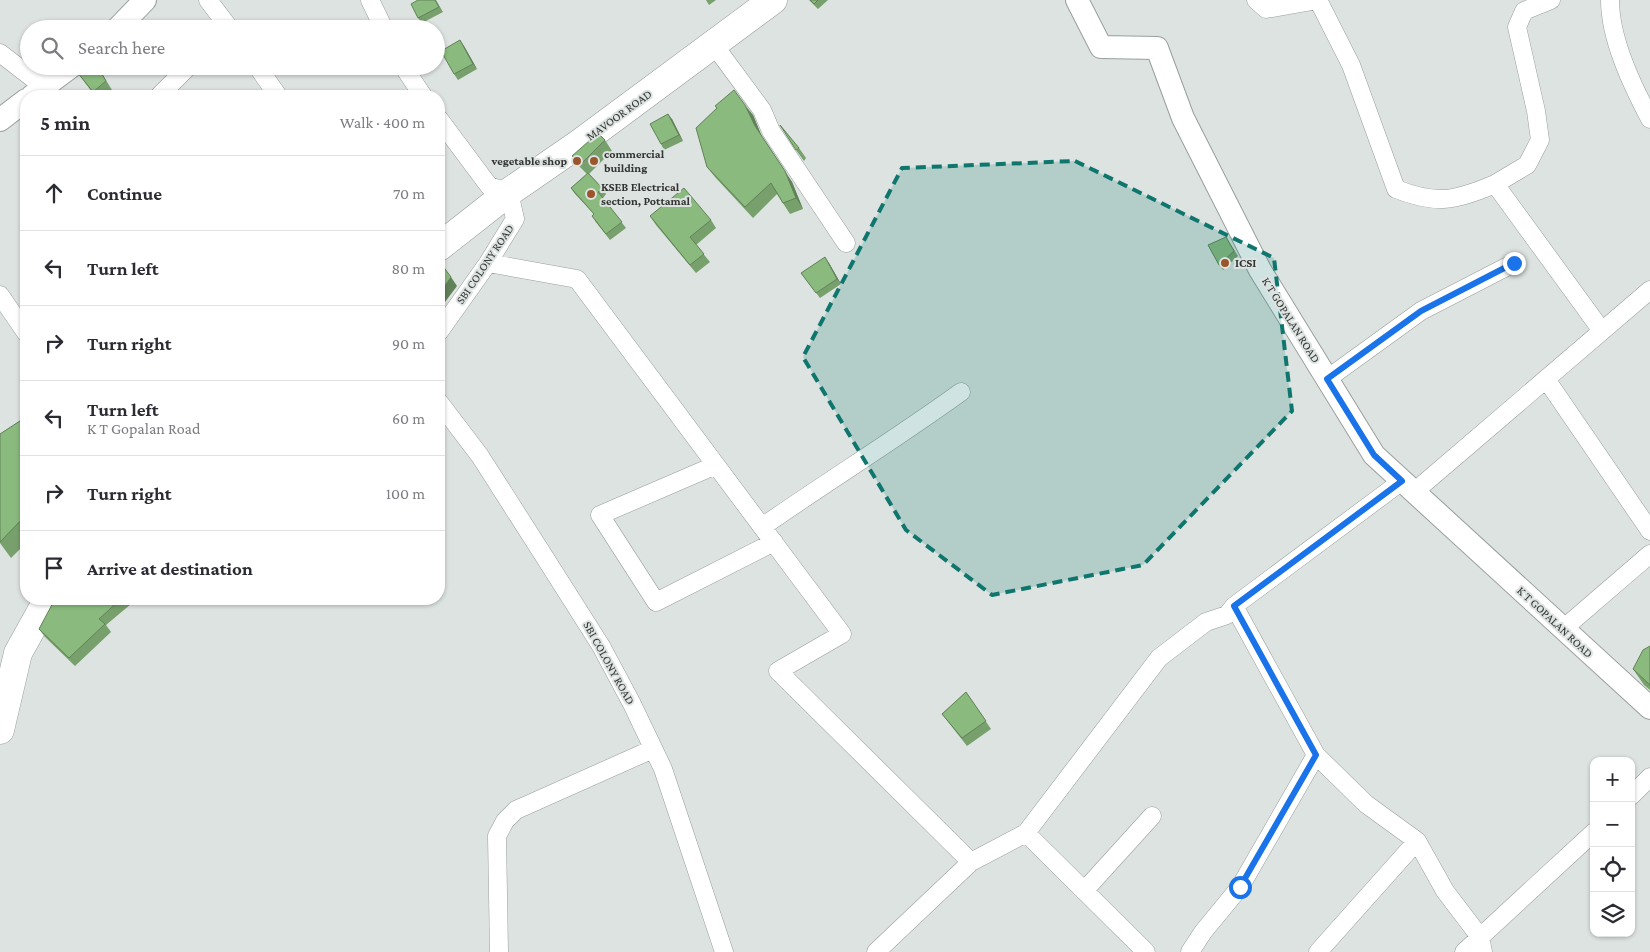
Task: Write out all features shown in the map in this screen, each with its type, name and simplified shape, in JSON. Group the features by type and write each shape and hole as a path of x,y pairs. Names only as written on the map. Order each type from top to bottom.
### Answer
{"main road":[{"name":"MAVOOR ROAD","path":"445,241 499,189 617,97 747,0"},
{"name":"MAVOOR ROAD","path":"445,223 499,189 580,143 773,0"},
{"path":"0,664 4,647 12,628 26,605"},
{"path":"0,730 18,653 45,605"}],"street":[{"path":"126,20 145,0"},
{"path":"208,0 223,20"},
{"path":"370,0 380,20"},
{"name":"K T GOPALAN ROAD","path":"1077,0 1101,47 1157,48 1183,118 1260,270 1374,455 1650,708"},
{"path":"1256,0 1266,9 1318,0 1351,66 1396,189 1421,199 1462,198 1494,184 1527,165 1540,140 1536,112 1517,27 1524,11 1551,0"},
{"path":"1610,0 1610,17 1634,88 1650,119"},
{"path":"714,44 762,110 772,131 846,243"},
{"path":"0,54 20,74"},
{"path":"21,75 36,90"},
{"path":"41,90 60,75"},
{"path":"165,90 180,75"},
{"path":"263,75 274,90"},
{"path":"409,75 419,90"},
{"path":"0,120 20,105"},
{"path":"445,126 499,189"},
{"path":"1494,184 1602,331"},
{"name":"SBI COLONY ROAD","path":"445,324 488,263 515,219 499,189"},
{"path":"488,263 577,279 842,634 778,671 971,862"},
{"path":"1327,379 1421,311 1514,263"},
{"path":"876,952 971,862 1026,833 1159,658 1206,622 1227,615 1234,606 1408,487 1546,379 1650,290"},
{"path":"0,295 20,324"},
{"path":"1546,379 1650,531"},
{"path":"762,527 834,478 892,442 961,392"},
{"name":"SBI COLONY ROAD","path":"445,410 480,456 602,646 653,748 684,828 697,877 724,952"},
{"path":"716,465 600,515 656,602 774,542"},
{"path":"1562,629 1650,554"},
{"path":"1234,606 1316,755 1366,804 1417,841 1445,891 1481,945"},
{"path":"499,952 497,836 505,821 516,810 653,748"},
{"path":"1190,952 1203,932 1240,887 1316,755"},
{"path":"1635,792 1650,777"},
{"path":"1084,891 1152,816"},
{"path":"1026,833 1146,952"},
{"path":"1464,952 1481,945 1590,836"},
{"path":"1318,952 1417,841"}],"highlighted area":[{"path":"1075,161 1274,258 1292,411 1143,565 992,595 906,530 803,357 902,168"}],"building":[{"path":"418,0 435,0 439,7 418,18 411,4"},
{"path":"810,0 818,0 814,4"},
{"path":"460,40 473,64 454,74 445,58 445,49"},
{"path":"80,75 102,75 106,81 95,90 91,90"},
{"path":"734,90 785,171 796,198 783,203 771,183 745,207 707,167 696,128 717,108 715,106"},
{"path":"668,114 679,135 661,144 650,124"},
{"path":"780,125 799,148 796,150"},
{"path":"598,133 605,140 581,164 572,156"},
{"path":"588,173 603,189 598,192 622,222 606,234 592,216 594,214 571,188"},
{"path":"684,188 711,220 690,237 704,254 690,265 650,216"},
{"path":"1226,237 1234,251 1219,265 1208,245"},
{"path":"825,257 837,279 816,293 801,273"},
{"path":"445,269 451,277 445,286"},
{"path":"20,421 20,521 0,542 0,434"},
{"path":"52,605 114,605 99,619 105,624 69,658 39,629"},
{"path":"1650,646 1650,686 1633,669 1643,650"},
{"path":"966,692 986,721 962,738 942,714"}],"place":[{"name":"vegetable shop","path":"577,161"},
{"name":"commercial building","path":"594,161"},
{"name":"KSEB Electrical section, Pottamal","path":"591,194"},
{"name":"ICSI","path":"1225,263"}],"route":[{"path":"1240,887 1316,755 1234,606 1402,481 1374,455 1327,379 1421,311 1514,263"}]}
